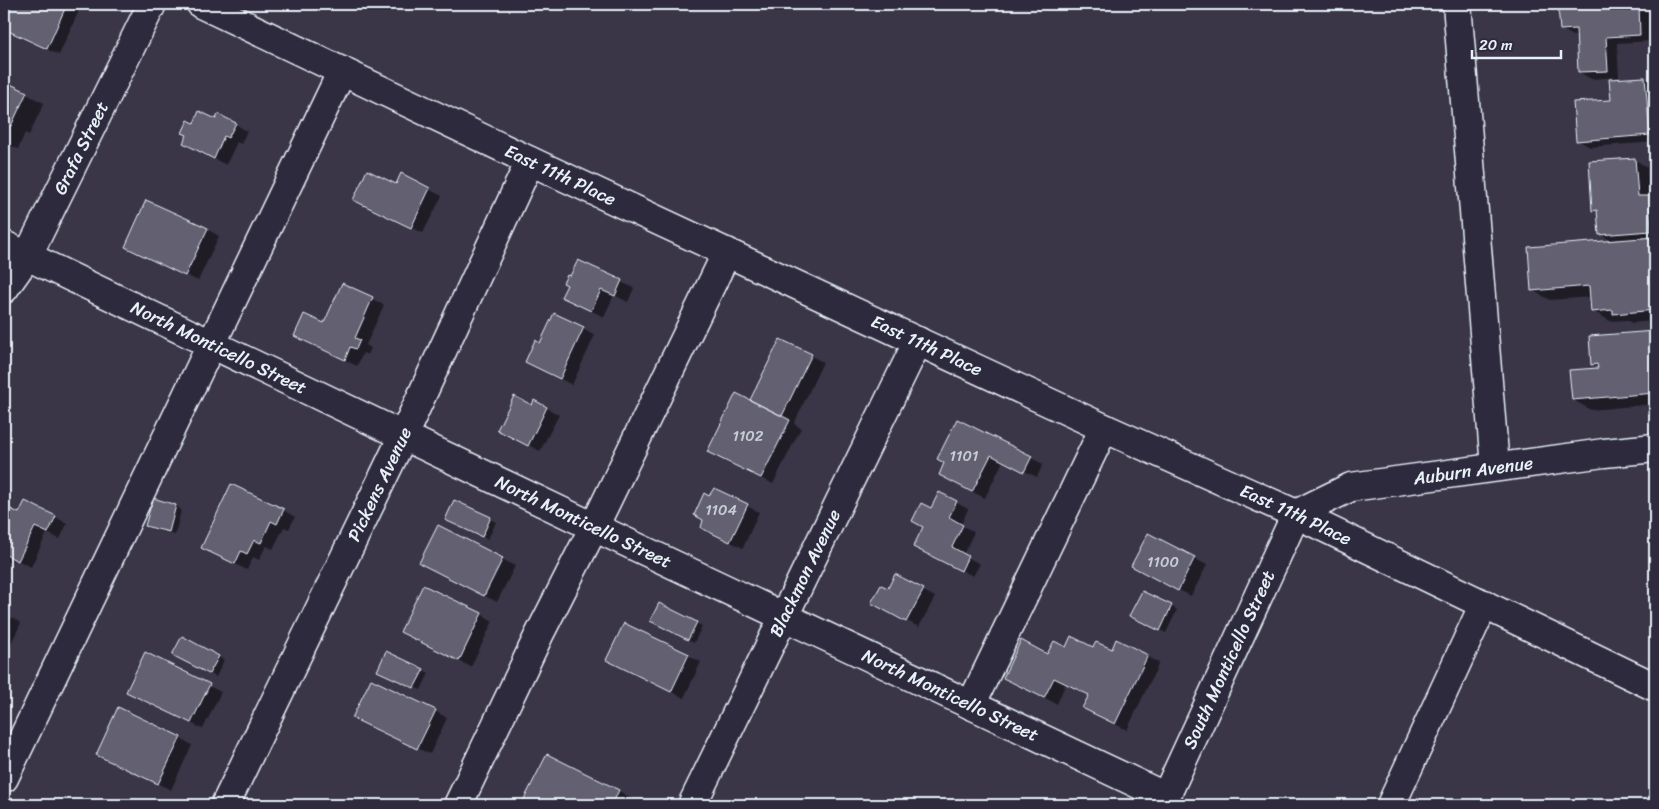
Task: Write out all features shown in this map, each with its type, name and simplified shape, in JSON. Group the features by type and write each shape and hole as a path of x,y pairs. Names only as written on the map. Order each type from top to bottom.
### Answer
{"street":[{"name":"Grafa Street","path":"4,289 16,250 152,4"},
{"name":"East 11th Place","path":"201,4 530,161 1104,428 1296,514 1655,686"},
{"path":"1456,4 1495,467"},
{"path":"4,778 342,71"},
{"name":"Pickens Avenue","path":"225,805 403,436 530,161"},
{"name":"North Monticello Street","path":"16,250 971,705 1164,801"},
{"path":"458,805 539,635 594,527 727,252"},
{"name":"Blackmon Avenue","path":"692,805 918,341"},
{"path":"971,705 1104,428"},
{"name":"Auburn Avenue","path":"1296,514 1351,486 1604,452 1655,448"},
{"name":"South Monticello Street","path":"1164,801 1296,514"},
{"path":"1391,805 1484,604"}],"building":[{"path":"6,4 67,4 47,49 4,29 4,8"},
{"path":"1574,4 1639,4 1640,35 1606,37 1608,71 1578,72 1576,29 1560,30 1558,7 1574,7"},
{"path":"1645,77 1650,135 1576,141 1573,102 1611,100 1609,79"},
{"path":"4,81 27,92 11,126 7,124 4,131"},
{"path":"199,111 216,119 218,114 236,123 228,138 224,136 214,159 183,143 187,135 182,133 188,120 194,123"},
{"path":"1635,158 1638,196 1649,196 1651,231 1599,235 1597,210 1592,211 1589,161"},
{"path":"367,170 396,184 401,173 430,188 411,228 353,200"},
{"path":"146,200 208,228 185,276 125,247"},
{"path":"1655,237 1655,310 1613,314 1613,310 1591,312 1589,286 1531,291 1528,247"},
{"path":"578,260 622,280 615,296 601,290 591,311 561,297 567,285 563,283 567,275 570,276"},
{"path":"342,283 373,297 355,338 360,340 356,349 350,347 345,360 294,336 304,314 324,323"},
{"path":"554,313 584,327 560,379 525,362 535,340 540,343"},
{"path":"1655,331 1655,393 1572,400 1569,370 1598,368 1597,364 1591,365 1589,336"},
{"path":"780,339 812,354 782,416 750,400"},
{"path":"736,393 790,420 761,478 707,452"},
{"path":"514,396 532,405 534,400 547,407 528,446 497,430"},
{"path":"957,419 1032,456 1024,472 991,455 972,492 939,475 944,463 937,459"},
{"path":"231,484 284,509 277,524 271,521 261,543 254,540 247,554 241,551 235,564 201,548"},
{"path":"714,488 748,504 730,542 701,528 703,520 694,515 704,493 709,496"},
{"path":"939,492 957,501 949,517 963,525 952,547 968,556 961,571 913,547 923,527 912,521 921,503 931,508"},
{"path":"153,498 176,505 169,532 145,526"},
{"path":"454,500 491,517 482,537 445,520"},
{"path":"25,501 56,516 48,533 35,527 18,561 4,554 4,506 19,513"},
{"path":"438,525 503,558 484,596 419,563"},
{"path":"1148,533 1195,557 1178,591 1131,566"},
{"path":"895,574 924,589 906,622 871,603 881,585 888,588"},
{"path":"423,585 482,613 459,661 400,632"},
{"path":"1142,591 1172,605 1160,631 1129,616"},
{"path":"659,603 697,622 688,640 650,621"},
{"path":"624,623 689,654 671,692 606,660"},
{"path":"182,636 219,656 209,674 172,655"},
{"path":"1071,636 1093,647 1096,642 1112,649 1116,639 1148,655 1115,724 1082,708 1089,695 1054,678 1044,698 1003,678 1021,640 1047,654 1054,641 1066,647"},
{"path":"386,651 424,669 414,688 377,671"},
{"path":"145,652 210,684 191,723 126,692"},
{"path":"371,679 436,710 417,749 352,718"},
{"path":"118,707 181,737 158,784 96,755"},
{"path":"547,754 619,790 612,805 607,803 606,805 521,805"}]}
